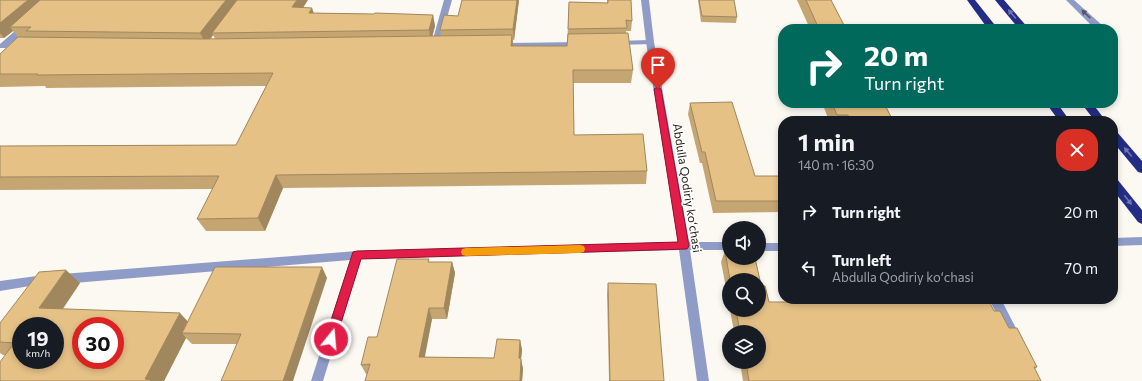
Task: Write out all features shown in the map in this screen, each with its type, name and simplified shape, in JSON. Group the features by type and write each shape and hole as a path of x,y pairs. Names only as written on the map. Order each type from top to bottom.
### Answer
{"highway":[{"path":"971,0 989,24"},
{"path":"999,0 1020,24"},
{"path":"1055,108 1061,116"},
{"path":"1090,108 1097,116"},
{"path":"1118,141 1142,169"},
{"path":"1118,188 1142,219"}],"street":[{"path":"435,46 448,0"},
{"name":"Abdulla Qodiriy koʻchasi","path":"645,0 650,42 684,246 703,381"},
{"path":"1070,0 1096,24"},
{"path":"2,46 32,20"},
{"path":"610,43 650,42"},
{"path":"491,45 586,43"},
{"path":"2,46 19,46"},
{"path":"1118,242 1142,241"},
{"path":"0,286 38,280 357,255 722,246"},
{"path":"766,247 778,247"},
{"path":"318,381 357,255"},
{"path":"998,304 1023,354"}],"building":[{"path":"0,0 28,0 0,23"},
{"path":"40,0 226,0 200,33 26,31 31,27 10,27"},
{"path":"237,0 297,0 292,7 312,8 309,13 433,15 429,30 212,33"},
{"path":"462,0 517,0 513,29 440,30 444,15 458,16"},
{"path":"608,0 631,0 632,21 626,20 627,28 568,29 569,2 608,3"},
{"path":"699,0 734,0 737,17 702,16"},
{"path":"806,0 831,0 843,24 817,24"},
{"path":"628,33 633,70 573,70 574,135 643,134 647,171 276,175 258,218 197,219 219,176 0,177 0,146 236,145 273,73 0,74 0,54 18,37 203,39 512,35 511,46 567,46 568,34"},
{"path":"732,102 755,176 778,176 778,201 716,201 705,152 702,152 690,103"},
{"path":"834,108 886,108 890,116 848,116 837,115"},
{"path":"397,259 429,259 428,262 452,262 444,308 429,308 419,357 494,358 497,339 520,340 520,381 365,381 370,364 361,365 368,337 377,337"},
{"path":"727,265 757,265 758,273 729,273"},
{"path":"215,267 322,267 283,381 221,381 241,334 182,333"},
{"path":"66,270 39,308 180,313 145,379 151,380 150,381 0,381 0,362 12,346 12,369 64,369 64,317 12,317 12,343 0,342 0,323 39,272"},
{"path":"608,283 656,284 664,381 610,381"},
{"path":"766,290 769,302 778,302 778,304 990,304 994,311 1000,311 1009,328 1017,328 1037,367 1034,367 1041,381 749,381 747,369 766,369 766,325 739,325 737,317 766,317"}],"slow traffic":[{"path":"466,252 580,249"}],"route":[{"path":"331,339 357,255 684,246 658,89"}]}
